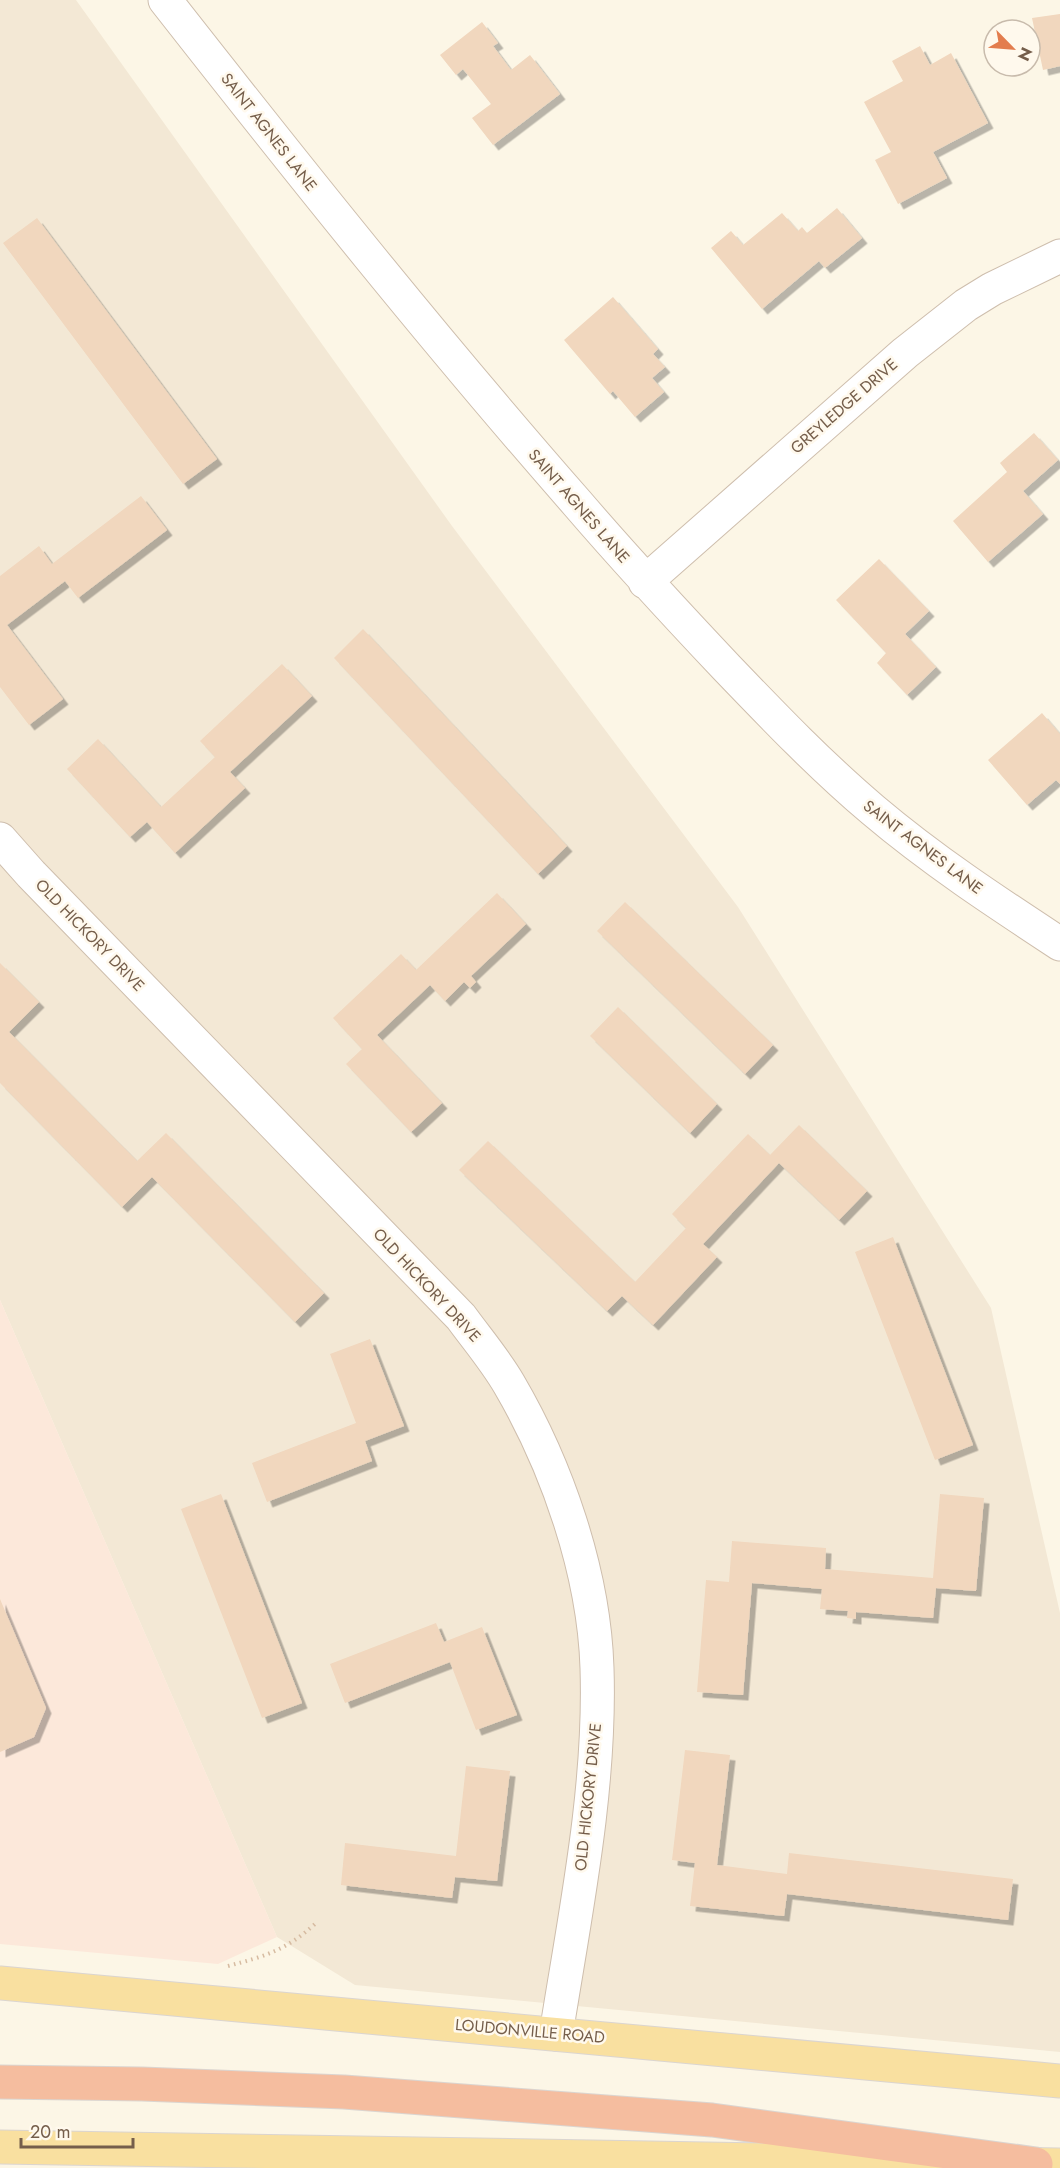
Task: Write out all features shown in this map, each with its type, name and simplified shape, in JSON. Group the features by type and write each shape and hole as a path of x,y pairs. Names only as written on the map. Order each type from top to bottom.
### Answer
{"highway":[{"path":"0,2082 262,2088 712,2120 1048,2165"}],"main road":[{"name":"LOUDONVILLE ROAD","path":"0,1983 1060,2081"},
{"path":"0,2147 1048,2165"}],"street":[{"name":"SAINT AGNES LANE","path":"165,0 417,316 645,582 806,749 868,806 949,869 1060,944"},
{"name":"GREYLEDGE DRIVE","path":"645,582 939,325 992,289 1060,256"},
{"name":"OLD HICKORY DRIVE","path":"0,840 461,1317 509,1384 547,1462 566,1510 585,1571 597,1667 595,1764 556,2034"}],"path":[{"path":"226,1967 285,1948 315,1924"}],"shaded area":[{"path":"0,0 76,0 452,526 738,907 991,1308 1060,1613 1060,2052 355,1985 277,1937 0,1300"},
{"path":"0,1300 277,1937 218,1964 0,1944"}],"building":[{"path":"1060,14 1060,66 1043,70 1042,18 1032,18"},
{"path":"482,22 498,43 493,46 511,70 530,55 560,94 493,145 472,118 491,104 463,69 456,75 440,55"},
{"path":"920,46 930,65 951,53 988,123 933,152 947,178 898,204 875,160 891,152 864,102 903,81 892,61"},
{"path":"837,208 862,238 825,268 819,261 762,309 711,248 731,231 743,245 782,213 798,231 802,227 807,233"},
{"path":"37,218 217,459 183,484 3,243"},
{"path":"613,297 658,349 653,354 665,367 652,378 664,392 635,417 613,391 610,394 564,340"},
{"path":"1034,433 1058,460 1023,491 1043,514 988,562 953,521 1007,472 1000,463"},
{"path":"141,496 167,530 78,598 65,581 7,625 63,699 29,725 0,687 0,576 39,546 52,564"},
{"path":"879,559 929,611 905,634 936,667 907,695 877,663 886,653 836,600"},
{"path":"363,629 567,846 538,874 334,658"},
{"path":"282,664 312,696 230,772 245,788 175,853 147,822 130,837 67,769 98,739 161,807 215,757 200,741"},
{"path":"1042,713 1060,734 1060,784 1056,780 1027,805 988,760"},
{"path":"497,893 526,924 471,976 476,982 470,988 464,982 445,1001 430,985 377,1035 442,1103 411,1132 346,1064 362,1049 333,1018 401,954 416,970"},
{"path":"625,902 773,1045 745,1074 597,931"},
{"path":"0,963 39,1002 9,1032 137,1161 166,1133 324,1293 295,1322 152,1177 122,1207 0,1083"},
{"path":"618,1007 717,1104 690,1133 590,1036"},
{"path":"799,1125 867,1191 839,1220 779,1163 703,1244 717,1257 653,1325 622,1296 607,1311 459,1170 488,1141 635,1282 686,1228 672,1214 748,1134 770,1155"},
{"path":"893,1237 973,1445 935,1460 855,1252"},
{"path":"370,1339 404,1426 365,1441 372,1461 267,1502 252,1463 356,1423 330,1354"},
{"path":"221,1494 302,1703 262,1718 181,1509"},
{"path":"940,1494 984,1498 976,1591 936,1588 933,1618 856,1612 856,1619 847,1618 848,1611 820,1609 822,1589 752,1583 743,1695 697,1692 706,1580 729,1582 732,1541 826,1548 825,1569 933,1578"},
{"path":"0,1599 46,1708 34,1737 0,1752"},
{"path":"436,1623 444,1642 482,1627 517,1715 476,1730 450,1662 345,1703 330,1664"},
{"path":"685,1750 730,1755 717,1865 787,1874 789,1853 1013,1879 1008,1920 787,1894 784,1916 690,1906 695,1863 672,1860"},
{"path":"466,1766 510,1771 497,1881 455,1877 452,1898 341,1885 345,1843 456,1856"}]}
